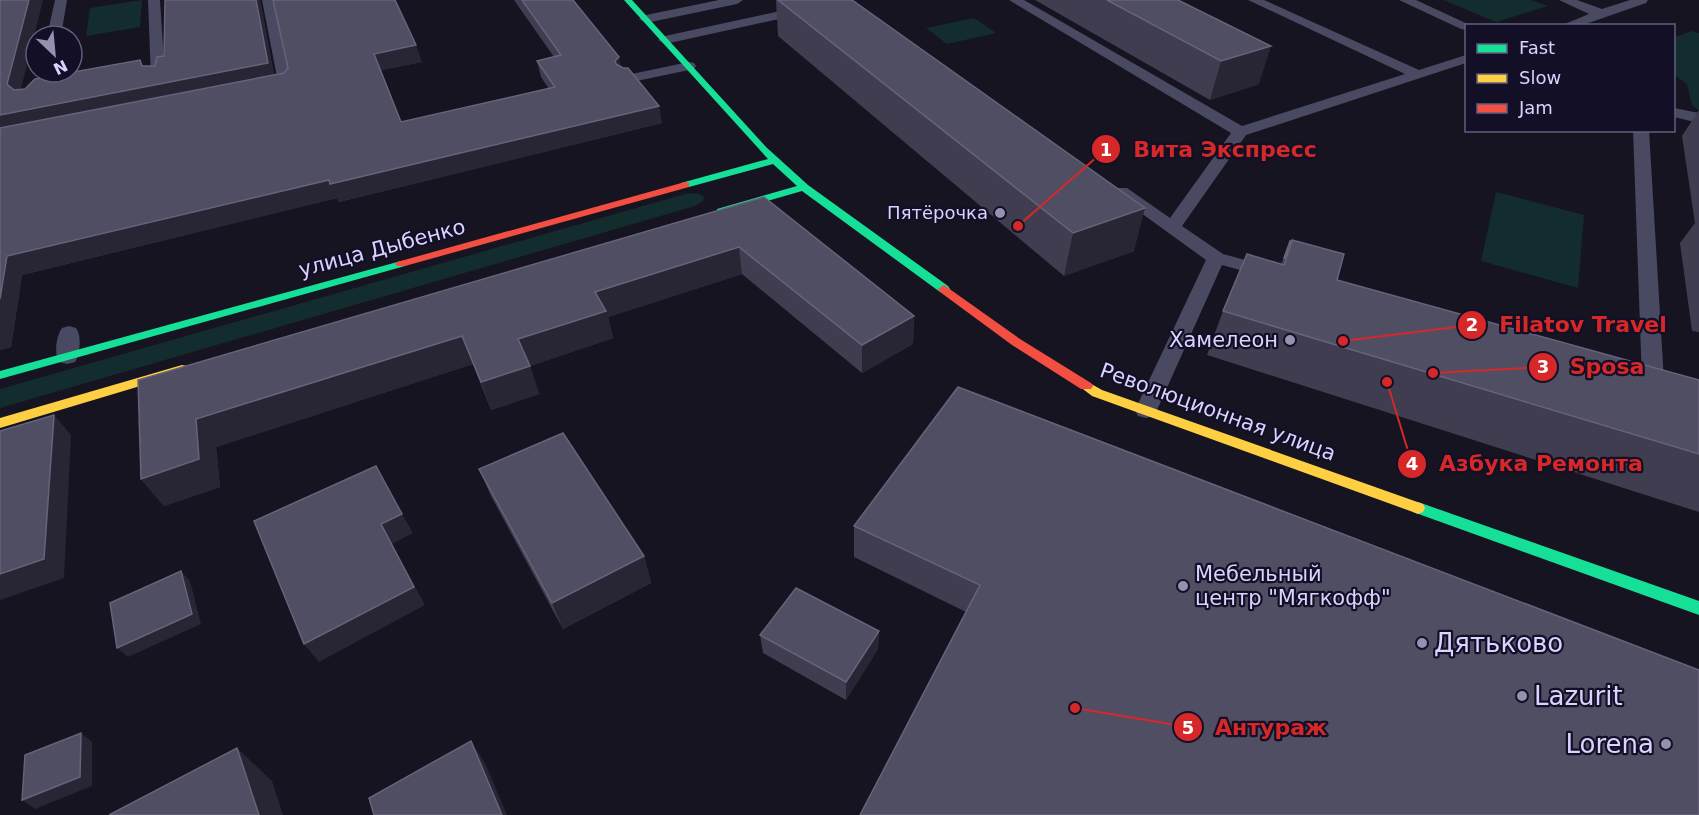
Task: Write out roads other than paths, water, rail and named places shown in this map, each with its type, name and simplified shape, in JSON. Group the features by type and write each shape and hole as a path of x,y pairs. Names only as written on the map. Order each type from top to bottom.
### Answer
{"main road":[{"name":"Революционная улица","path":"628,0 775,160 804,187 1016,342 1097,393 1699,608"},
{"name":"улица Дыбенко","path":"0,375 775,160"},
{"path":"705,215 804,187"},
{"path":"0,423 194,366"}],"lane":[{"path":"56,24 61,0"},
{"path":"154,0 154,70"},
{"path":"252,92 286,85 268,0"},
{"path":"646,19 737,0"},
{"path":"1015,0 1240,132"},
{"path":"1254,0 1418,75"},
{"path":"1406,0 1465,25"},
{"path":"1565,0 1602,14"},
{"path":"1572,24 1642,0"},
{"path":"665,40 853,2"},
{"path":"1172,228 1240,132 1465,60"},
{"path":"627,79 689,66"},
{"path":"1675,113 1699,118"},
{"path":"1630,375 1662,384 1641,132"},
{"path":"1104,180 1216,258 1296,280"},
{"path":"1146,410 1216,258"},
{"path":"67,357 69,333"}],"place":[{"name":"Пятёрочка","path":"1000,213"},
{"name":"Вита Экспресс","path":"1018,226"},
{"name":"Хамелеон","path":"1290,340"},
{"name":"Filatov Travel","path":"1343,341"},
{"name":"Sposa","path":"1433,373"},
{"name":"Азбука Ремонта","path":"1387,382"},
{"name":"Мебельный центр \"Мягкофф\"","path":"1183,586"},
{"name":"Дятьково","path":"1422,643"},
{"name":"Lazurit","path":"1522,696"},
{"name":"Антураж","path":"1075,708"},
{"name":"Lorena","path":"1666,744"}]}
